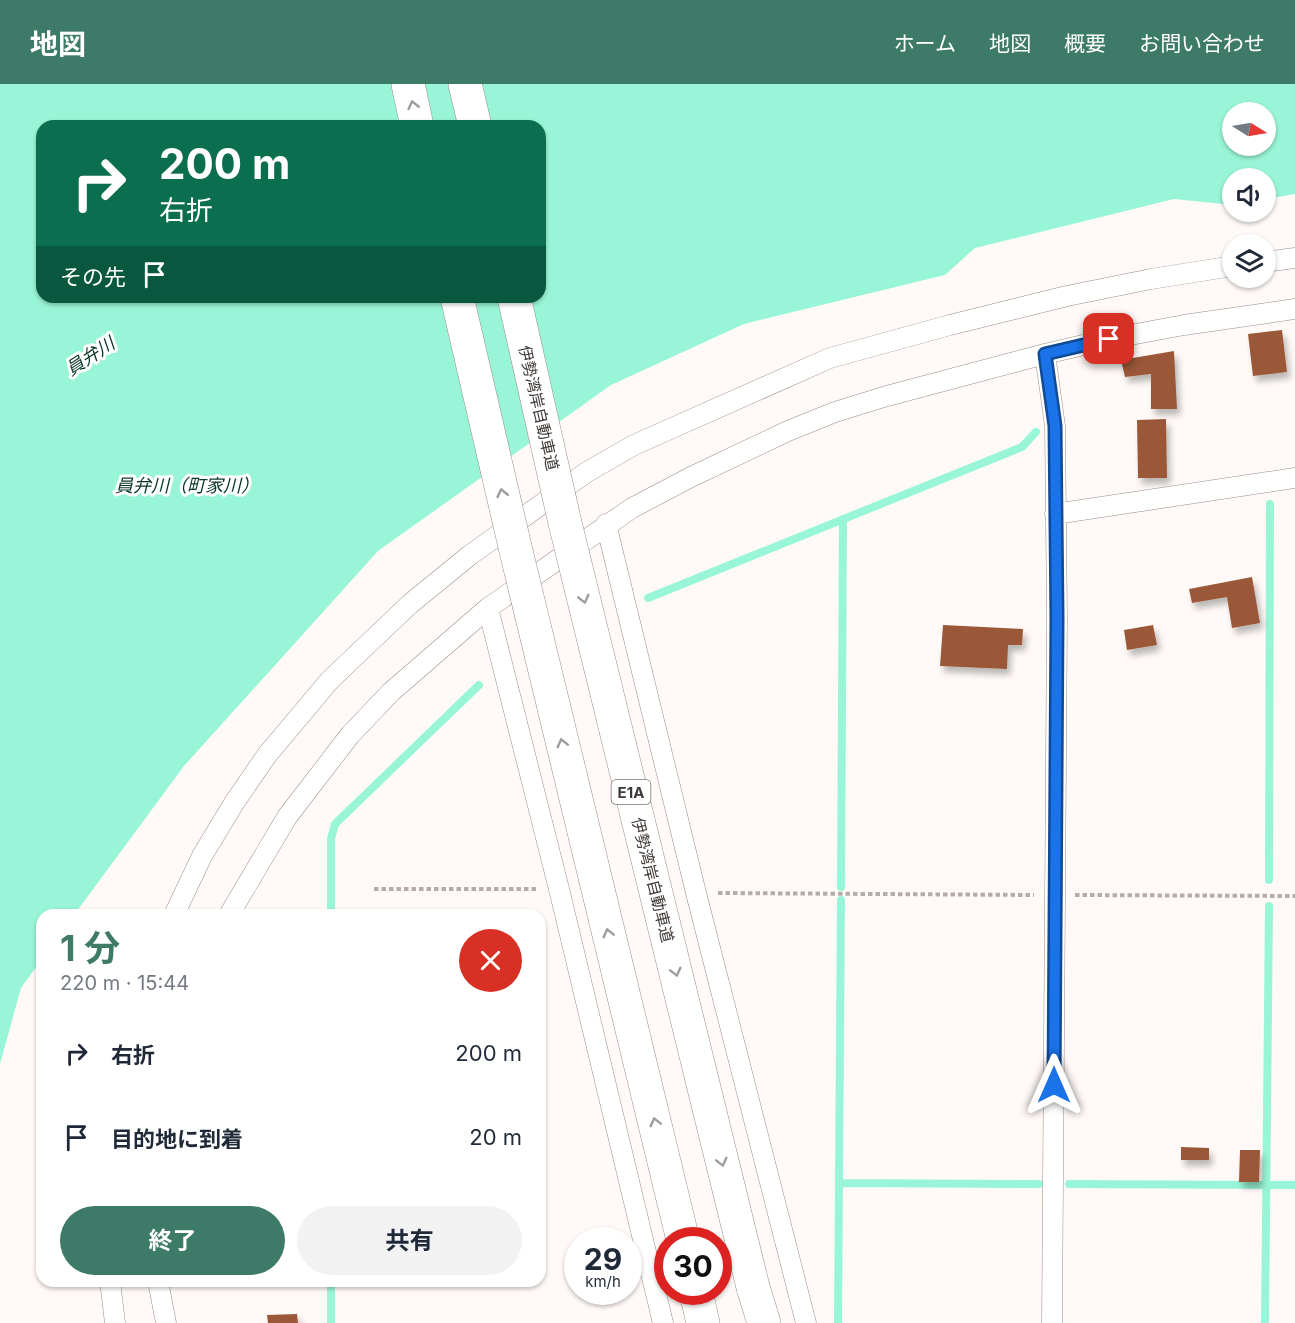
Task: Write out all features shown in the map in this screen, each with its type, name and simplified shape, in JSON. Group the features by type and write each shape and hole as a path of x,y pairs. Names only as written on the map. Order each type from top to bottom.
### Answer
{"highway":[{"path":"408,84 416,120"},
{"path":"465,84 474,120"},
{"path":"458,303 680,1227"},
{"name":"伊勢湾岸自動車道","path":"515,303 565,523 763,1323"},
{"path":"699,1305 703,1323"}],"street":[{"path":"1276,261 1295,258"},
{"path":"177,909 202,856 234,803 267,755 330,680 410,604 470,555 587,472 634,445 830,358 1067,296 1222,268"},
{"path":"233,909 287,817 350,735 391,692 488,608 632,508 788,431 835,412 1045,354 1184,325 1295,309"},
{"path":"1045,354 1055,426 1057,618 1052,1323"},
{"path":"1055,514 1295,478"},
{"path":"606,524 696,893 806,1323"},
{"path":"488,608 559,889 663,1323"},
{"path":"111,1287 115,1323"},
{"path":"159,1287 166,1323"}],"path":[{"path":"374,889 559,889"},
{"path":"696,893 1295,896"}],"water":[{"name":"員弁川（町家川）","path":"0,84 1295,84 1295,194 1276,197 1276,168 1222,168 1222,204 1174,199 975,248 945,275 744,324 611,385 378,551 184,766 78,909 36,909 36,967 21,988 0,1064"}],"building":[{"path":"1282,330 1287,372 1253,376 1248,334"},
{"path":"1174,351 1177,409 1151,409 1151,374 1125,377 1121,360"},
{"path":"1166,419 1167,478 1138,478 1137,420"},
{"path":"1252,577 1260,623 1232,628 1227,597 1192,603 1189,589"},
{"path":"943,625 1023,629 1022,645 1008,645 1007,669 940,666"},
{"path":"1153,625 1157,645 1127,650 1124,630"},
{"path":"1181,1147 1209,1148 1209,1160 1181,1160"},
{"path":"1240,1150 1260,1150 1259,1182 1239,1182"},
{"path":"297,1314 298,1323 268,1323 267,1315"}],"waterway":[{"path":"648,598 1022,447 1036,432"},
{"path":"1269,880 1270,504"},
{"path":"841,887 843,519"},
{"path":"331,909 331,839 335,824 479,685"},
{"path":"838,1323 841,900"},
{"path":"1265,1323 1269,906"},
{"path":"839,1183 1039,1184"},
{"path":"1069,1184 1295,1185"},
{"path":"331,1287 331,1323"}],"route":[{"path":"1054,1085 1057,618 1055,426 1045,354 1109,339"}],"water label":[{"name":"員弁川","path":"90,356"}]}
